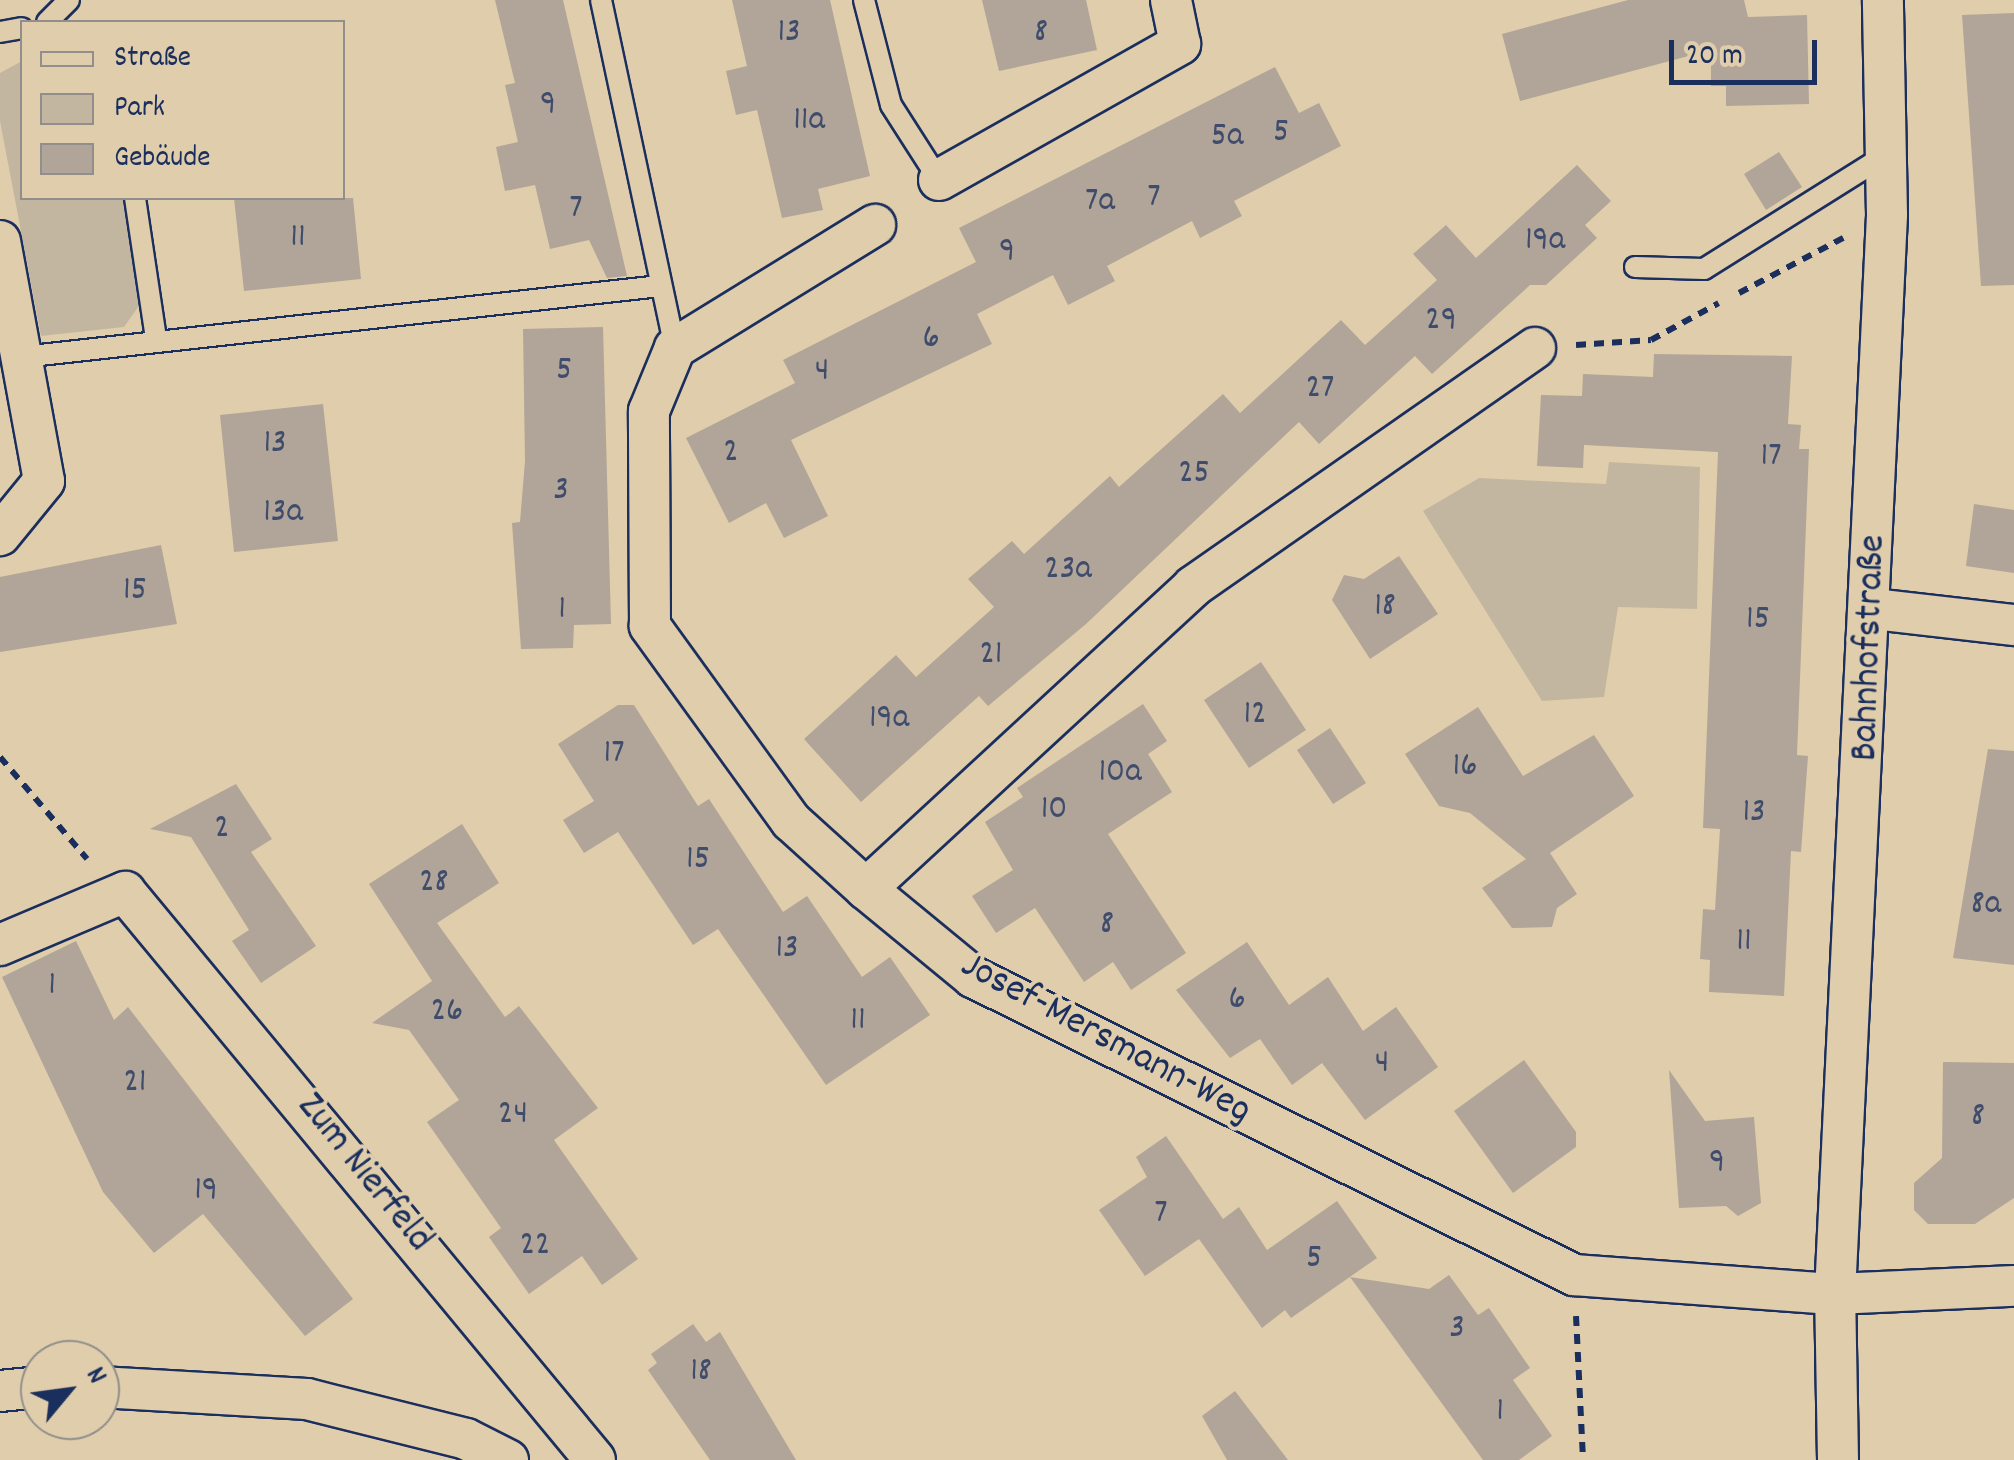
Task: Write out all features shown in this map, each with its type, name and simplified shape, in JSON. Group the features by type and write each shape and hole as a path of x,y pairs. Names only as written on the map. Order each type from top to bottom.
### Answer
{"street":[{"path":"939,180 1180,44 1171,0"},
{"name":"Bahnhofstraße","path":"1838,1460 1835,1294 1873,608 1886,155 1883,0"},
{"path":"674,348 875,225"},
{"path":"0,241 44,481 0,535"},
{"name":"Josef-Mersmann-Weg","path":"674,348 649,411 650,626 770,794 866,889 973,977 1574,1275 1835,1294 2014,1286"},
{"path":"866,889 1193,587 1534,348"},
{"path":"1873,608 2014,625"},
{"path":"0,945 120,892"},
{"name":"Zum Nierfeld","path":"120,892 595,1460"},
{"path":"120,1388 307,1399 466,1438 508,1460"}],"lane":[{"path":"48,20 69,0"},
{"path":"600,0 674,348"},
{"path":"864,0 891,105 939,180"},
{"path":"1635,267 1704,269 1886,155"},
{"path":"135,200 156,338"},
{"path":"22,357 156,338 660,286"}],"path":[{"path":"0,757 120,892"},
{"path":"1574,1275 1583,1460"}],"green space":[{"path":"20,62 20,200 126,200 141,303 124,327 41,336 0,121 0,73"},
{"path":"1609,462 1700,467 1697,609 1618,607 1604,697 1542,701 1423,511 1479,478 1606,484"}],"building":[{"path":"495,0 563,0 627,276 607,278 589,240 550,249 535,185 505,191 496,147 518,142 505,85 515,83"},
{"path":"732,0 830,0 870,176 818,189 823,210 782,218 757,110 736,115 726,71 747,66"},
{"path":"982,0 1086,0 1097,50 999,71"},
{"path":"1628,0 1744,0 1748,17 1807,15 1809,104 1726,106 1726,86 1711,86 1711,50 1520,101 1502,34"},
{"path":"2014,13 2014,285 1981,286 1962,15"},
{"path":"1275,67 1299,113 1319,103 1341,146 1234,201 1242,216 1200,238 1192,221 1107,266 1115,281 1068,305 1053,275 977,314 992,344 791,440 828,516 784,538 766,503 729,523 686,438 795,383 783,360 976,262 959,228"},
{"path":"1779,152 1802,187 1766,210 1744,174"},
{"path":"1577,165 1611,201 1585,225 1597,238 1546,285 1530,285 1432,374 1415,356 1319,444 1299,422 1086,624 988,706 979,696 861,802 804,739 896,655 916,677 994,607 968,579 1012,541 1024,554 1110,476 1119,487 1223,394 1240,413 1341,320 1365,345 1437,280 1413,254 1446,225 1476,258"},
{"path":"353,198 361,279 244,291 234,200"},
{"path":"603,327 611,624 574,625 573,648 521,649 512,523 520,522 525,461 523,329"},
{"path":"1654,354 1792,356 1788,424 1801,425 1799,449 1809,449 1797,755 1808,756 1801,852 1791,851 1784,996 1709,992 1710,960 1700,959 1703,909 1715,910 1720,829 1703,828 1718,452 1584,445 1583,468 1537,466 1541,395 1582,396 1583,374 1653,377"},
{"path":"323,404 338,541 234,552 220,415"},
{"path":"1974,504 2014,510 2014,573 1966,566"},
{"path":"161,545 177,624 0,652 0,577"},
{"path":"1399,556 1438,614 1370,659 1332,600 1344,575 1364,579"},
{"path":"1261,662 1306,730 1249,768 1204,700"},
{"path":"1143,704 1167,741 1148,754 1172,792 1108,834 1186,953 1131,990 1113,962 1084,982 1035,908 996,933 972,896 1013,870 985,822 1023,797 1017,788"},
{"path":"618,705 634,705 698,806 709,799 783,912 807,896 862,977 890,957 930,1015 826,1085 718,929 693,945 618,832 584,853 563,820 594,801 558,744"},
{"path":"1478,707 1523,776 1594,735 1634,796 1550,853 1577,894 1557,908 1552,927 1512,928 1482,888 1526,859 1470,813 1439,806 1405,754"},
{"path":"1330,728 1366,783 1333,804 1297,750"},
{"path":"1988,749 2014,751 2014,965 1953,958"},
{"path":"236,784 272,839 251,852 316,946 261,983 232,941 249,930 191,837 150,829"},
{"path":"462,824 499,883 437,923 505,1017 519,1006 598,1108 554,1140 638,1259 602,1285 582,1256 529,1294 489,1237 501,1228 427,1122 459,1100 409,1030 372,1023 432,981 369,884"},
{"path":"76,941 114,1020 128,1007 353,1299 305,1336 203,1214 154,1253 103,1192 2,977"},
{"path":"1247,942 1289,1005 1328,977 1363,1031 1396,1007 1438,1067 1365,1120 1322,1063 1292,1085 1260,1039 1230,1058 1176,990"},
{"path":"1524,1060 1576,1132 1576,1147 1513,1193 1454,1111"},
{"path":"1943,1062 2014,1063 2014,1198 1975,1224 1928,1224 1914,1210 1914,1183 1942,1158"},
{"path":"1669,1070 1705,1121 1754,1117 1761,1203 1738,1216 1726,1206 1679,1208"},
{"path":"1166,1136 1223,1219 1239,1207 1267,1250 1337,1201 1377,1258 1291,1318 1285,1310 1262,1328 1199,1239 1145,1276 1099,1210 1147,1177 1136,1157"},
{"path":"1449,1275 1478,1315 1489,1308 1530,1368 1513,1380 1552,1436 1519,1460 1483,1460 1350,1277 1429,1289"},
{"path":"693,1324 706,1342 720,1332 796,1460 710,1460 648,1370 657,1363 651,1354"},
{"path":"1235,1391 1288,1460 1227,1460 1202,1416"}]}
